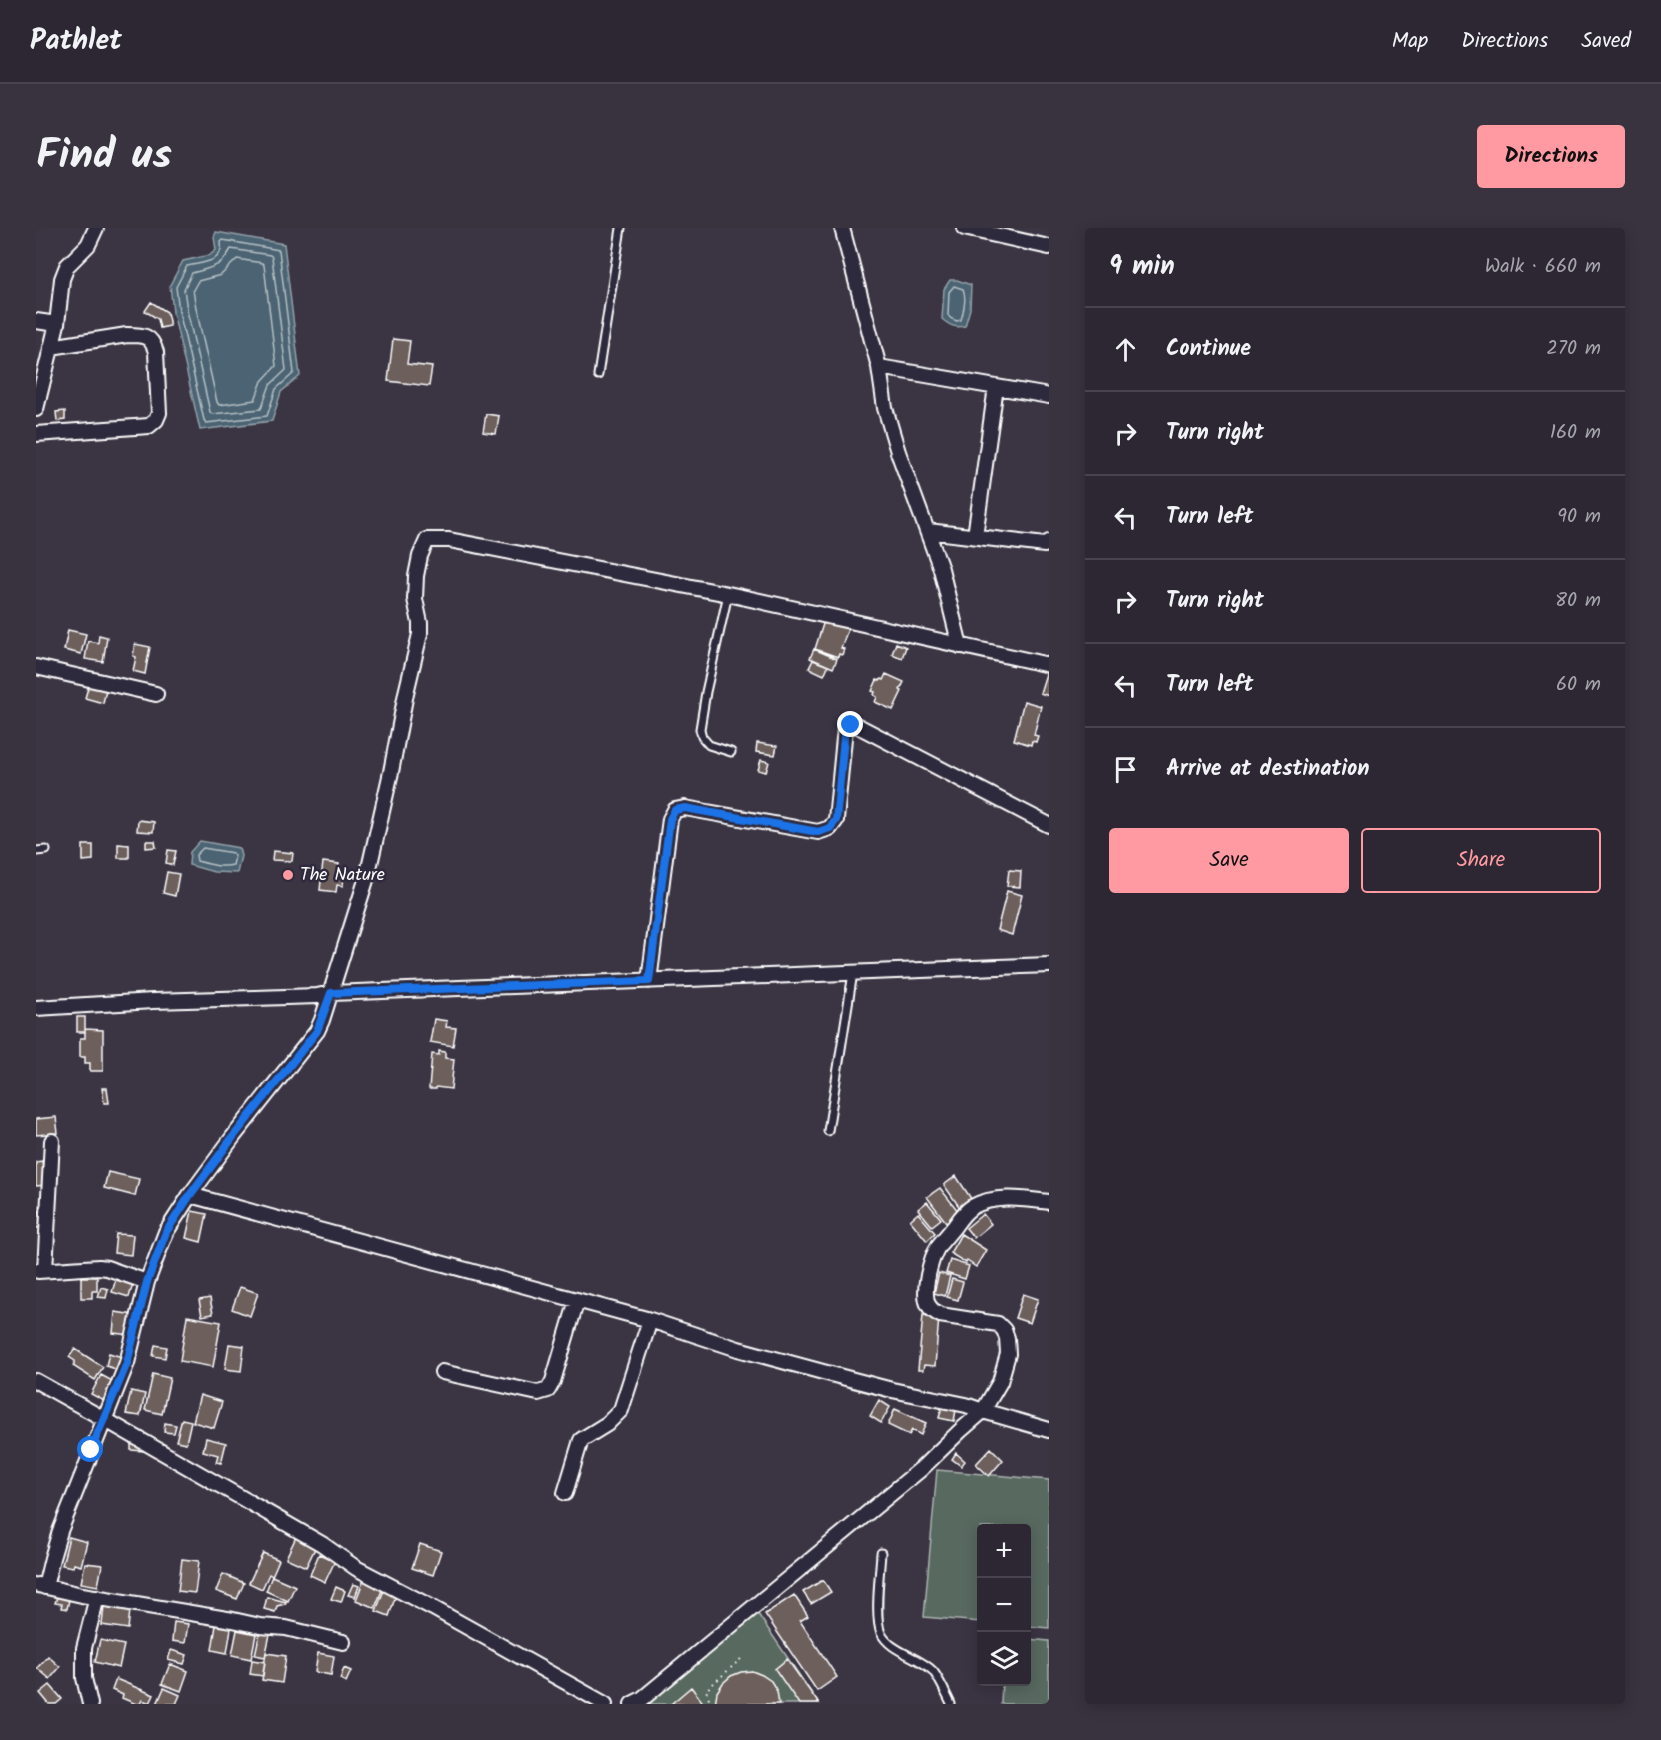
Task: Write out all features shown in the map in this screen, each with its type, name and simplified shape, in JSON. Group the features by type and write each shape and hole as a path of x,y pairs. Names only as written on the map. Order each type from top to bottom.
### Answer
{"street":[{"path":"36,409 57,324 62,279 67,266 88,245 96,228"},
{"path":"842,228 879,367 885,408 941,569 960,646"},
{"path":"964,228 1049,247"},
{"path":"36,321 57,324"},
{"path":"36,434 149,426 156,420 159,413 156,352 149,338 127,335 51,347"},
{"path":"879,367 1049,396"},
{"path":"975,536 996,387"},
{"path":"928,531 1045,545 1049,542"},
{"path":"343,1642 286,1628 260,1626 40,1586 127,1363 147,1282 165,1236 190,1195 317,1031 367,877 391,772 420,634 415,599 416,576 420,556 427,540 449,540 728,594 1049,665"},
{"path":"36,667 156,694"},
{"path":"649,981 670,819 675,810 685,808 818,832 830,828 836,820 845,728 851,725 858,726 1049,825"},
{"path":"36,1008 153,1001 317,996 331,993 1049,965"},
{"path":"52,1141 40,1271 99,1267 147,1282"},
{"path":"190,1195 650,1320 812,1370 966,1405 1049,1430"},
{"path":"632,1704 642,1699 921,1469 960,1431 984,1412 1000,1382 1008,1354 1005,1330 998,1324 940,1315 933,1311 928,1305 928,1270 939,1246 973,1206 991,1200 1018,1199 1049,1202"},
{"path":"442,1372 538,1393 548,1390 553,1381 577,1300"},
{"path":"565,1493 581,1440 607,1424 621,1410 650,1320"},
{"path":"36,1381 322,1544 356,1568 433,1608 604,1704"},
{"path":"90,1704 84,1678 84,1648 97,1597"}],"lane":[{"path":"598,375 621,228"},
{"path":"728,594 700,729 702,738 709,745 731,753"},
{"path":"36,851 46,850"},
{"path":"828,1131 853,973"},
{"path":"881,1553 878,1607 881,1633 896,1650 913,1657 933,1672 951,1704"}],"path":[{"path":"711,1704 706,1690 743,1658"}],"green space":[{"path":"937,1470 1049,1480 1049,1628 1031,1626 1031,1524 977,1524 977,1622 924,1617"},
{"path":"758,1614 819,1704 646,1704"},
{"path":"1031,1639 1049,1641 1049,1704 1001,1704 1002,1686 1031,1686"}],"water":[{"path":"216,232 284,244 300,376 281,392 272,421 200,430 173,312 170,285 183,261 210,255 216,250 214,237"},
{"path":"950,280 971,285 970,309 965,326 953,326 942,319 944,289"},
{"path":"200,841 239,848 241,856 237,873 214,872 189,865 190,852"}],"building":[{"path":"151,302 167,312 170,326 160,328 158,319 145,311"},
{"path":"393,339 410,341 407,364 432,367 429,386 388,381"},
{"path":"65,411 65,420 57,421 56,412"},
{"path":"486,414 499,416 496,434 483,432"},
{"path":"824,621 848,629 841,648 844,649 842,655 839,654 838,657 815,649"},
{"path":"68,630 86,634 81,654 64,650"},
{"path":"99,635 107,637 103,662 85,659 88,641 98,643"},
{"path":"896,643 906,647 902,658 892,654"},
{"path":"135,644 150,647 145,674 133,671 136,657 133,656"},
{"path":"814,649 837,659 833,668 810,658"},
{"path":"813,660 828,666 824,675 809,668"},
{"path":"886,674 904,682 893,710 875,702 877,697 872,691 877,680 883,680"},
{"path":"1046,674 1049,675 1049,696 1040,693"},
{"path":"90,681 107,685 103,703 85,698"},
{"path":"1024,701 1041,706 1034,735 1038,736 1036,742 1032,741 1031,745 1014,740"},
{"path":"757,743 777,746 775,755 756,752"},
{"path":"761,760 769,762 766,772 758,770"},
{"path":"138,820 154,822 153,832 137,831"},
{"path":"146,841 155,841 156,847 146,848"},
{"path":"118,844 129,845 129,858 118,858"},
{"path":"83,845 93,845 93,860 83,861"},
{"path":"168,850 176,851 173,865 166,863"},
{"path":"273,851 293,853 292,861 272,860"},
{"path":"323,862 339,864 338,873 344,874 343,886 337,885 336,892 320,890"},
{"path":"1009,870 1021,871 1020,887 1007,886"},
{"path":"167,872 179,874 175,896 163,893"},
{"path":"1007,891 1022,895 1012,935 997,930"},
{"path":"77,1017 85,1017 85,1032 77,1032"},
{"path":"434,1019 447,1021 446,1027 456,1028 453,1046 430,1042"},
{"path":"85,1029 103,1030 103,1071 90,1071 90,1063 85,1063 85,1057 80,1057 80,1038 85,1038"},
{"path":"439,1051 445,1052 445,1058 454,1059 451,1089 436,1087 436,1089 429,1089 432,1054 439,1055"},
{"path":"102,1088 107,1088 109,1103 104,1103"},
{"path":"56,1117 58,1133 36,1135 36,1119"},
{"path":"42,1161 46,1185 36,1186 36,1162"},
{"path":"108,1172 139,1179 135,1196 104,1188"},
{"path":"956,1176 972,1200 960,1208 944,1185"},
{"path":"940,1188 959,1212 946,1222 927,1197"},
{"path":"927,1202 941,1219 932,1226 918,1209"},
{"path":"40,1211 45,1227 36,1228 36,1212"},
{"path":"192,1211 207,1214 201,1242 186,1238"},
{"path":"918,1213 935,1233 927,1241 910,1220"},
{"path":"983,1214 991,1224 974,1238 966,1228"},
{"path":"116,1234 133,1235 131,1255 114,1253"},
{"path":"961,1234 986,1250 976,1267 950,1253"},
{"path":"950,1260 969,1266 965,1279 946,1273"},
{"path":"939,1273 950,1276 945,1296 934,1293"},
{"path":"81,1277 97,1277 97,1291 92,1291 92,1298 81,1298"},
{"path":"116,1279 133,1284 129,1297 112,1292"},
{"path":"952,1279 963,1282 958,1300 947,1297"},
{"path":"101,1287 108,1289 106,1298 98,1297"},
{"path":"240,1287 258,1293 250,1316 232,1309"},
{"path":"1023,1294 1038,1299 1030,1323 1015,1318"},
{"path":"210,1298 213,1314 202,1316 199,1300"},
{"path":"115,1312 134,1315 132,1335 113,1333"},
{"path":"923,1315 939,1317 935,1366 924,1365 923,1370 918,1370"},
{"path":"187,1316 221,1322 213,1367 180,1361"},
{"path":"229,1344 244,1346 241,1371 225,1369"},
{"path":"155,1345 167,1347 165,1358 153,1356"},
{"path":"75,1349 103,1367 95,1380 73,1366 75,1361 69,1357"},
{"path":"109,1353 125,1358 122,1371 106,1366"},
{"path":"153,1374 170,1378 162,1414 145,1410"},
{"path":"101,1375 116,1383 106,1402 91,1394"},
{"path":"131,1391 145,1394 140,1416 126,1414"},
{"path":"200,1395 222,1402 214,1428 193,1422"},
{"path":"879,1400 890,1407 881,1423 870,1416"},
{"path":"942,1406 956,1410 954,1421 939,1418"},
{"path":"895,1409 926,1423 921,1435 912,1430 909,1435 888,1425"},
{"path":"182,1419 191,1421 186,1443 176,1441"},
{"path":"165,1423 176,1425 174,1433 164,1432"},
{"path":"206,1438 226,1443 221,1463 216,1462 218,1455 203,1451"},
{"path":"131,1442 144,1442 144,1451 131,1450"},
{"path":"991,1448 1003,1460 989,1476 976,1464"},
{"path":"956,1453 965,1461 961,1466 952,1459"},
{"path":"297,1535 317,1544 306,1567 286,1558"},
{"path":"69,1537 87,1542 81,1566 62,1565"},
{"path":"420,1544 441,1551 433,1575 412,1568"},
{"path":"263,1553 279,1560 272,1576 269,1574 262,1589 249,1583"},
{"path":"319,1554 335,1561 325,1582 310,1575"},
{"path":"182,1559 199,1561 195,1593 178,1591"},
{"path":"85,1563 102,1565 98,1586 81,1583"},
{"path":"223,1574 244,1583 237,1599 216,1591"},
{"path":"272,1576 295,1586 288,1601 266,1591"},
{"path":"365,1577 384,1585 375,1608 356,1600"},
{"path":"823,1580 831,1592 811,1604 803,1592"},
{"path":"353,1584 359,1586 355,1597 348,1595"},
{"path":"336,1587 345,1591 341,1602 331,1599"},
{"path":"384,1590 396,1595 389,1616 376,1611"},
{"path":"794,1595 808,1616 800,1621 837,1677 817,1691 765,1614"},
{"path":"57,1597 69,1600 67,1609 61,1608 62,1604 55,1603"},
{"path":"267,1597 286,1602 277,1606 275,1612 264,1609"},
{"path":"104,1606 130,1610 128,1629 102,1625"},
{"path":"217,1619 232,1622 227,1653 212,1650"},
{"path":"174,1622 188,1624 185,1643 172,1641"},
{"path":"261,1627 271,1630 265,1657 255,1655"},
{"path":"237,1630 256,1634 251,1659 232,1655"},
{"path":"100,1640 124,1645 119,1668 95,1662"},
{"path":"171,1650 187,1655 184,1664 168,1660"},
{"path":"266,1653 286,1656 282,1683 262,1680"},
{"path":"318,1653 334,1656 331,1675 315,1672"},
{"path":"48,1656 60,1667 50,1679 37,1668"},
{"path":"787,1659 819,1704 799,1704 775,1669"},
{"path":"252,1660 265,1662 263,1676 250,1674"},
{"path":"170,1664 188,1671 181,1691 162,1684"},
{"path":"344,1668 351,1671 346,1682 340,1679"},
{"path":"752,1671 771,1681 777,1691 779,1704 715,1704 717,1692 723,1683 731,1676"},
{"path":"116,1679 154,1695 150,1703 142,1700 140,1704 136,1704 122,1698 123,1695 112,1690"},
{"path":"50,1685 62,1699 56,1704 49,1704 40,1693"},
{"path":"691,1687 704,1704 671,1704"},
{"path":"164,1688 180,1695 176,1704 157,1704"}],"place":[{"name":"The Nature","path":"288,875"}],"route":[{"path":"91,1450 127,1363 147,1282 166,1232 233,1137 317,1031 331,993 649,981 670,819 675,810 685,808 818,832 830,828 836,820 845,728 851,725"}]}
